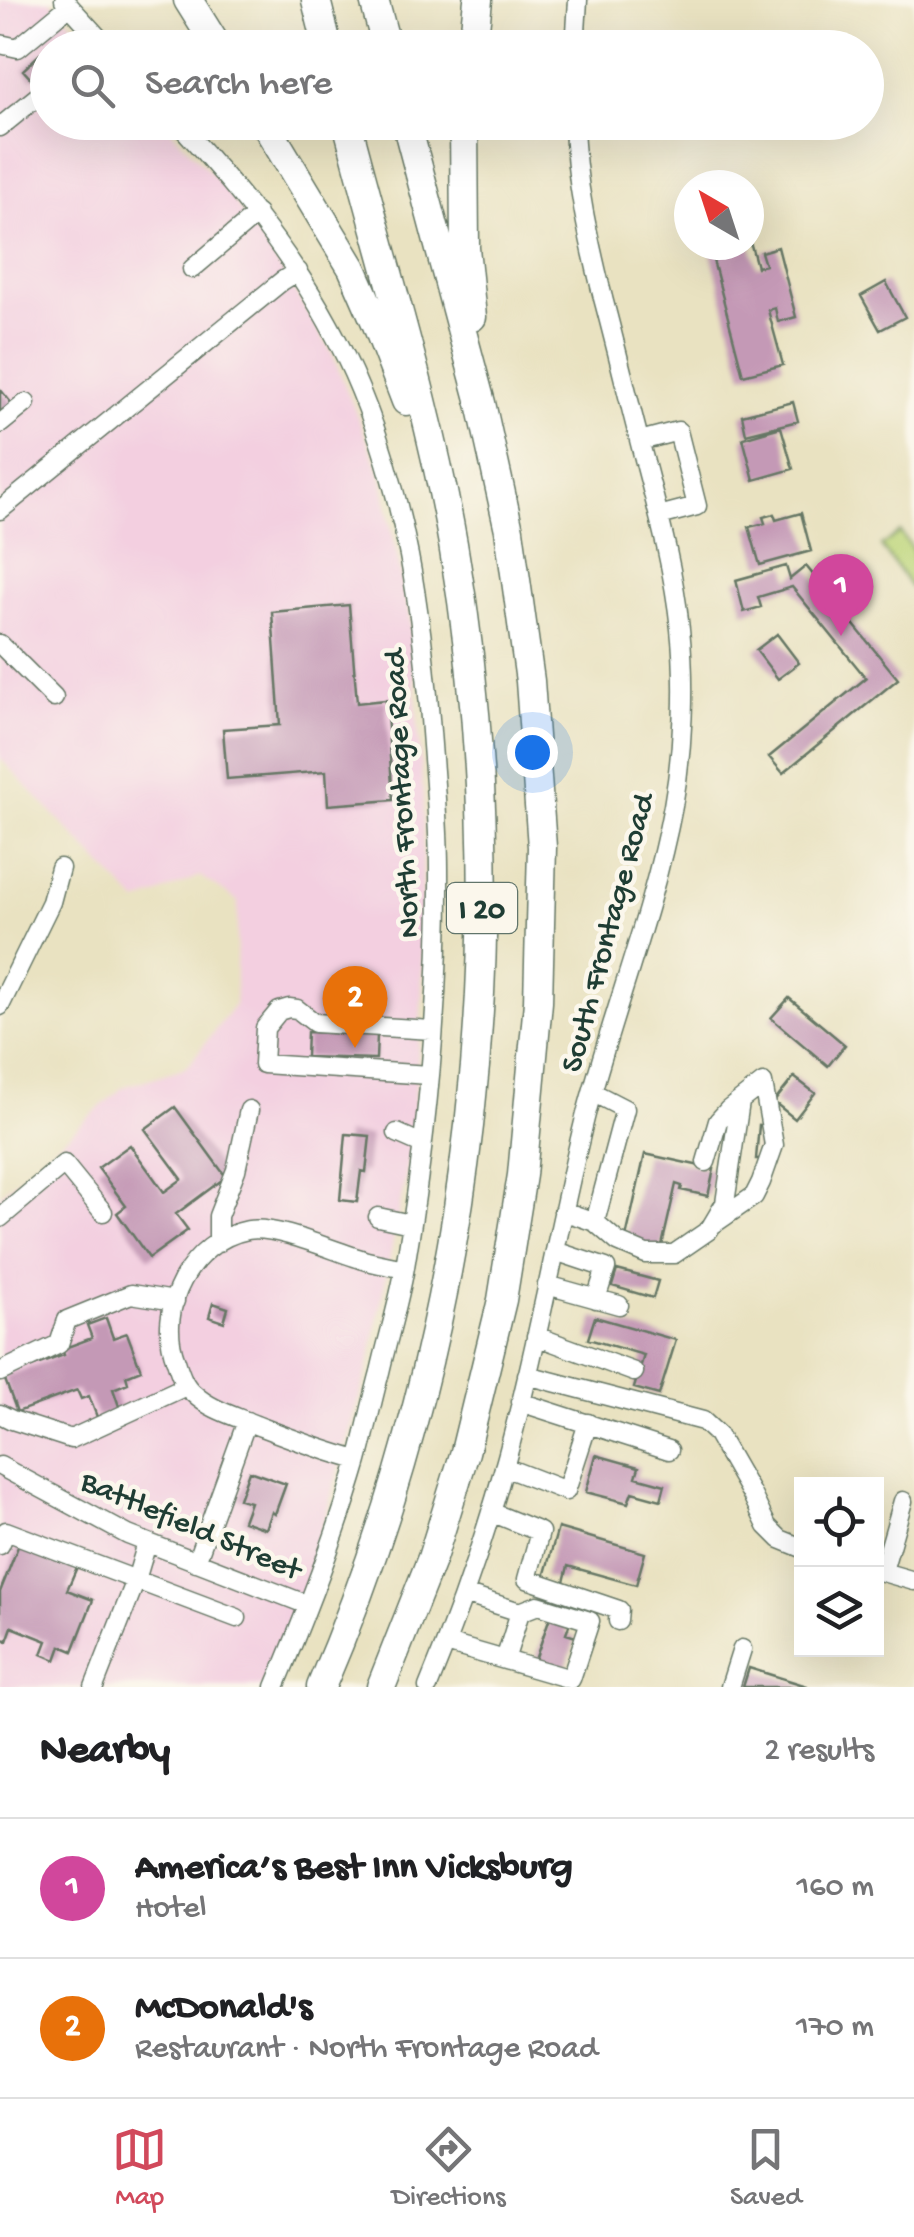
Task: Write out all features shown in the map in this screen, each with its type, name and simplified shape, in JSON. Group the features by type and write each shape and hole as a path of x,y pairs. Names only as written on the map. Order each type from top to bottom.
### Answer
{"highway":[{"path":"188,0 207,30"},
{"path":"316,0 324,30"},
{"path":"374,0 382,30"},
{"path":"474,30 478,0"},
{"path":"275,140 358,282 408,408 452,542"},
{"name":"I 20","path":"321,1687 370,1559 404,1451 439,1304 470,1121 480,1012 480,806 469,650 432,445 352,140"},
{"name":"I 20","path":"381,1687 432,1558 464,1452 502,1300 522,1175 538,1002 542,847 530,681 509,530 411,140"},
{"path":"464,140 465,248 480,403"}],"street":[{"path":"576,30 578,0"},
{"path":"37,30 66,3 89,30"},
{"path":"0,44 18,48 30,37"},
{"path":"0,127 30,103"},
{"name":"North Frontage Road","path":"194,140 257,214 298,272 353,373 380,442 401,508 416,584 428,684 439,868 429,1075 404,1269 358,1460 275,1687"},
{"name":"South Frontage Road","path":"428,1687 464,1594 504,1467 592,1092 660,863 674,803 681,732 681,645 671,574 588,240 575,140"},
{"path":"192,269 257,214"},
{"path":"0,510 298,272"},
{"path":"0,424 26,404"},
{"path":"640,441 678,431 697,506 659,516"},
{"path":"0,644 54,698"},
{"path":"0,1006 51,902 60,868"},
{"path":"429,1075 262,1064 265,1028 272,1018 290,1008 315,1023 432,1030"},
{"path":"706,1162 718,1121 763,1083 774,1145 761,1182 754,1196 712,1225"},
{"path":"592,1092 625,1109 594,1222"},
{"path":"563,1212 594,1222 618,1242 646,1254 674,1254 709,1230 725,1203 740,1102"},
{"path":"218,1243 218,1216 236,1170 249,1110"},
{"path":"397,1133 422,1144"},
{"path":"0,1218 64,1164 103,1212"},
{"path":"378,1218 411,1224"},
{"path":"358,1460 326,1452 205,1404 186,1386 171,1349 170,1321 179,1282 218,1243 233,1234 262,1229 404,1269"},
{"path":"555,1251 606,1268 596,1299"},
{"path":"547,1285 619,1306"},
{"path":"0,1372 59,1344 67,1320 115,1300 131,1294 175,1300"},
{"path":"536,1336 634,1372"},
{"path":"527,1375 703,1421 717,1434 767,1526 780,1539 794,1545"},
{"path":"0,1414 71,1439 186,1386"},
{"path":"520,1402 669,1450"},
{"path":"196,1562 247,1421"},
{"path":"504,1467 566,1490 588,1424"},
{"name":"Battlefield Street","path":"0,1466 147,1543 308,1605"},
{"path":"881,1567 904,1500"},
{"path":"491,1512 540,1532 527,1579 619,1610 618,1621"},
{"path":"0,1545 6,1531 237,1618"},
{"path":"94,1687 147,1543"},
{"path":"884,1572 914,1580"},
{"path":"446,1643 571,1679 590,1621 538,1605 520,1612 464,1594"},
{"path":"505,1660 520,1612"},
{"path":"730,1687 742,1648"}],"shaded area":[{"path":"0,0 50,0 79,30 30,30 30,140 180,140 223,186 276,261 332,353 381,475 411,624 423,796 422,996 412,1144 370,1360 306,1585 262,1687 0,1687 0,1195 123,1087 187,1067 235,1004 238,901 200,876 138,903 0,758"}],"green space":[{"path":"900,532 914,552 911,587 881,546"}],"building":[{"path":"778,247 796,317 778,322 775,308 768,310 783,365 743,375 713,260 755,260 757,267 765,265 764,251"},
{"path":"886,282 905,317 880,330 861,296"},
{"path":"0,389 13,405 0,416"},
{"path":"793,402 798,421 746,434 742,415"},
{"path":"781,427 793,469 754,480 743,438"},
{"path":"801,513 811,551 760,565 749,527 765,523 763,517 774,514 776,520"},
{"path":"786,566 790,579 806,566 898,679 783,773 769,757 866,678 792,587 758,597 761,607 744,612 736,580"},
{"path":"349,605 357,703 386,700 393,800 328,805 326,771 227,779 223,729 280,725 272,612"},
{"path":"777,634 799,663 778,679 756,650"},
{"path":"789,998 845,1045 828,1066 771,1018"},
{"path":"307,1032 377,1035 376,1059 306,1057"},
{"path":"794,1077 815,1093 795,1119 774,1102"},
{"path":"175,1107 226,1177 176,1214 188,1230 149,1258 117,1213 126,1206 98,1168 130,1145 164,1192 182,1179 145,1129"},
{"path":"759,1125 766,1126 763,1159 756,1159"},
{"path":"346,1134 370,1136 366,1172 361,1171 357,1202 340,1200"},
{"path":"645,1154 714,1169 708,1196 681,1190 682,1186 676,1184 661,1250 625,1242"},
{"path":"617,1270 658,1281 653,1298 612,1286"},
{"path":"213,1303 228,1308 224,1322 209,1317"},
{"path":"595,1317 676,1340 659,1395 634,1388 644,1355 588,1339"},
{"path":"106,1318 113,1338 127,1333 141,1370 126,1376 128,1383 113,1389 120,1409 97,1417 89,1396 81,1399 77,1390 17,1412 4,1377 64,1355 62,1349 92,1338 87,1325"},
{"path":"596,1455 639,1467 636,1477 665,1485 661,1500 632,1492 628,1503 586,1492"},
{"path":"249,1471 286,1484 266,1529 243,1521 250,1502 239,1499"},
{"path":"558,1528 645,1553 636,1585 568,1566 564,1582 544,1577"},
{"path":"19,1544 77,1567 67,1590 93,1600 73,1651 61,1646 56,1660 42,1654 47,1641 12,1627 7,1641 0,1638 0,1592"},
{"path":"552,1611 572,1617 566,1634 576,1637 565,1670 535,1660"},
{"path":"749,1668 807,1686 807,1687 743,1687"}],"place":[{"name":"America’s Best Inn Vicksburg","path":"841,636"},
{"name":"McDonald's","path":"355,1048"}]}
